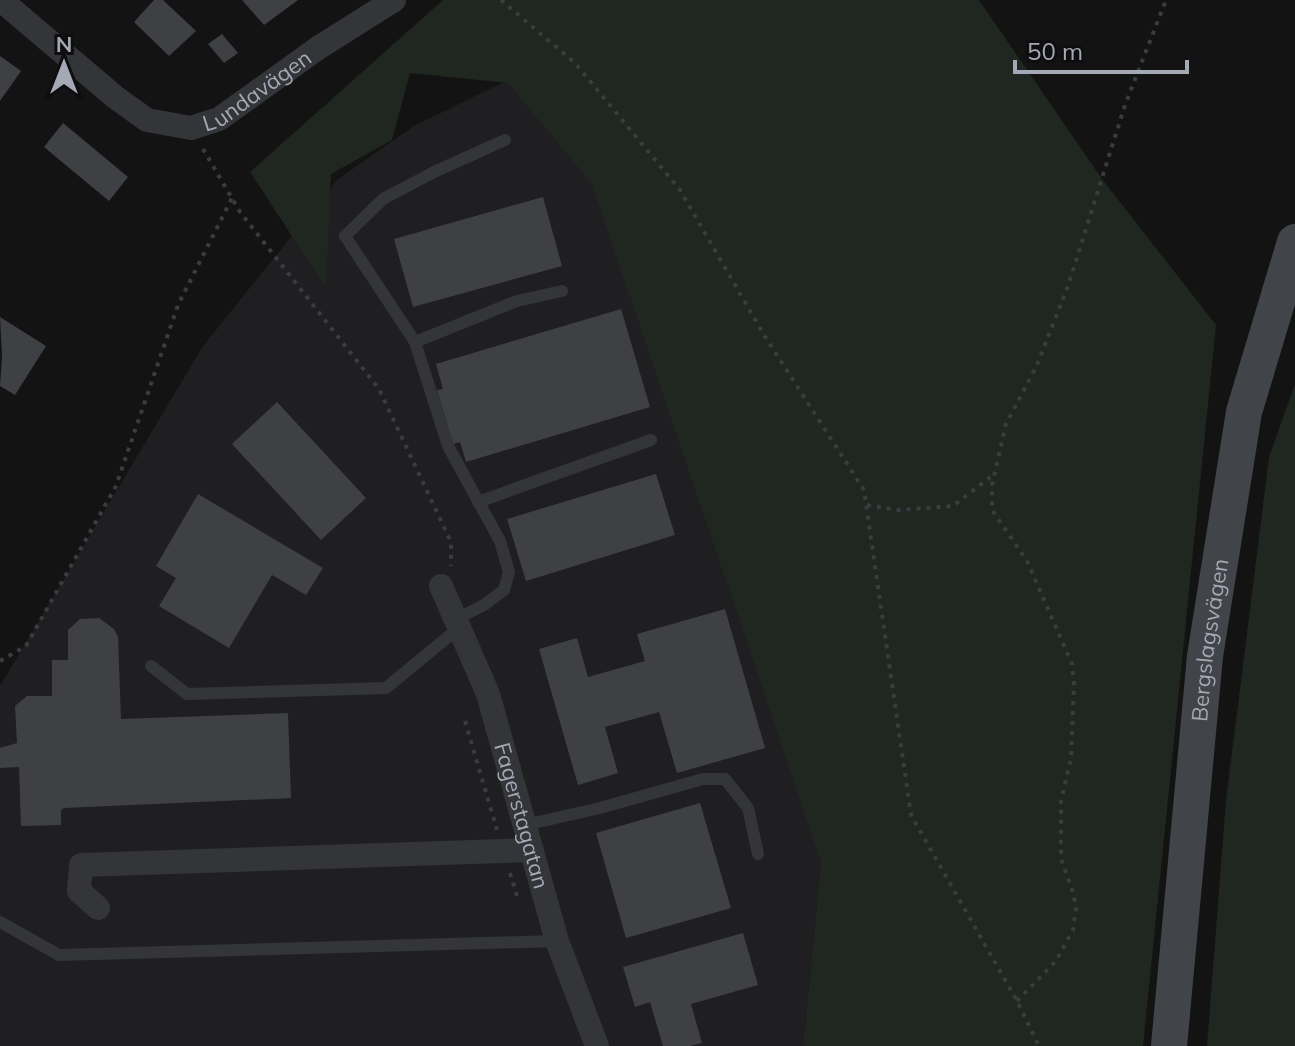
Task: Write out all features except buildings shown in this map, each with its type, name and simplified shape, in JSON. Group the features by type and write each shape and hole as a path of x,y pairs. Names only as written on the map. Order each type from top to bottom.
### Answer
{"main road":[{"name":"Bergslagsvägen","path":"1169,1046 1205,656 1244,412 1295,242"}],"street":[{"name":"Lundavägen","path":"1,0 115,97 147,120 191,128 219,119 318,48 394,0"},
{"name":"Fagerstagatan","path":"441,586 488,694 557,941 597,1046"},
{"path":"98,908 79,891 81,865 532,850"}],"lane":[{"path":"151,666 187,694 386,688 458,623 504,590 509,572 500,541 448,446 415,342 345,236 383,199 505,140"},
{"path":"415,342 517,301 562,291"},
{"path":"478,502 651,440"},
{"path":"525,825 703,779 725,779 748,808 758,854"},
{"path":"0,922 59,955 557,941"}],"path":[{"path":"501,0 575,63 680,190 764,335 864,490 911,815 1017,1001 1039,1046"},
{"path":"1017,1001 1056,961 1073,930 1076,908 1061,859 1061,801 1071,758 1074,684 1072,664 1027,561 992,510 995,474 1006,424 1037,365 1068,286 1125,105 1166,0"},
{"path":"191,128 240,212 379,389 451,542 452,563 441,586"},
{"path":"0,661 26,646 116,486 178,305 232,198"},
{"path":"867,505 898,510 953,506 995,474"},
{"path":"465,721 519,901"}],"shaded area":[{"path":"443,0 979,0 1102,179 1216,325 1143,1046 803,1046 821,862 592,184 508,83 410,73 392,140 331,174 326,288 250,172"},
{"path":"520,74 602,182 821,862 803,1046 0,1046 0,686 203,346 337,180 414,126"},
{"path":"1295,384 1295,1046 1207,1046 1226,800 1269,457"}]}
